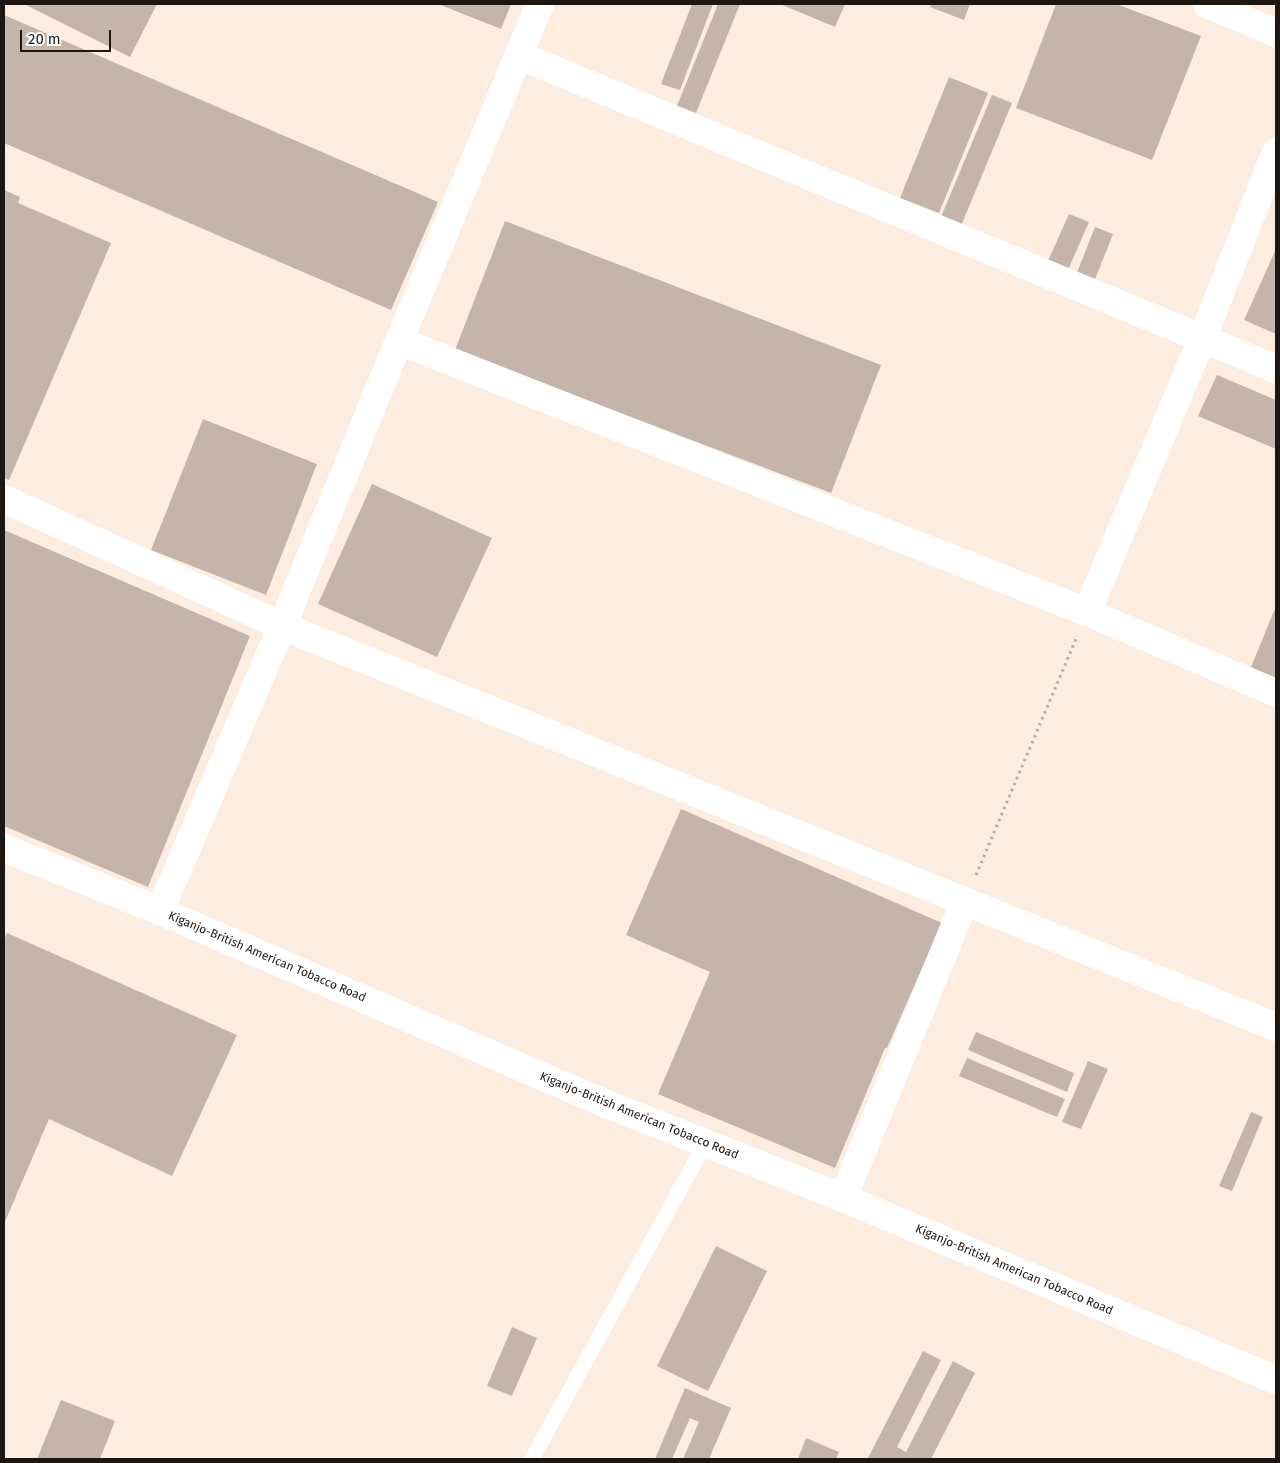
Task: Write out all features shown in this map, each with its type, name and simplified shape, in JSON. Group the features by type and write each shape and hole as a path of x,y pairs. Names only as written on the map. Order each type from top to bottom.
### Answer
{"street":[{"path":"160,911 282,626 540,4"},
{"path":"1207,4 1276,33"},
{"path":"518,55 1202,340 1276,369"},
{"path":"1087,612 1202,340 1276,152"},
{"path":"399,341 1087,612 1276,693"},
{"path":"4,499 282,626 1276,1027"},
{"name":"Kiganjo-British American Tobacco Road","path":"4,848 160,911 595,1099 843,1198 1276,1380"},
{"path":"843,1198 965,901"}],"lane":[{"path":"532,1459 705,1144"}],"path":[{"path":"965,901 1087,612"}],"building":[{"path":"24,4 157,4 130,57"},
{"path":"438,4 511,4 501,29"},
{"path":"692,4 713,4 680,90 661,84"},
{"path":"718,4 740,4 696,113 677,106"},
{"path":"780,4 845,4 835,27"},
{"path":"931,4 970,4 964,20 930,7"},
{"path":"1056,4 1116,4 1201,36 1152,160 1016,108"},
{"path":"4,15 438,202 391,310 4,143"},
{"path":"949,77 988,93 939,213 900,198"},
{"path":"992,95 1012,103 961,226 941,217"},
{"path":"4,190 20,197 18,203 111,243 9,480 4,478"},
{"path":"1069,214 1089,222 1068,270 1048,261"},
{"path":"505,221 881,365 831,493 455,350"},
{"path":"1095,227 1113,234 1094,282 1076,275"},
{"path":"1276,249 1276,334 1244,320"},
{"path":"1217,375 1276,400 1276,449 1198,416"},
{"path":"203,419 317,464 266,595 151,550"},
{"path":"372,484 492,538 437,657 318,604"},
{"path":"4,530 250,636 148,887 4,826"},
{"path":"1276,606 1276,684 1249,672"},
{"path":"681,809 942,923 887,1048 885,1048 835,1168 658,1094 710,972 626,935"},
{"path":"7,933 237,1035 172,1176 49,1119 4,1224 4,940"},
{"path":"976,1032 1074,1073 1067,1092 968,1050"},
{"path":"967,1058 1065,1099 1057,1117 959,1076"},
{"path":"1088,1061 1108,1069 1081,1129 1062,1122"},
{"path":"1251,1112 1263,1117 1232,1191 1219,1186"},
{"path":"716,1246 767,1271 708,1391 657,1366"},
{"path":"512,1327 537,1338 512,1396 487,1386"},
{"path":"923,1351 941,1360 897,1447 906,1452 953,1361 975,1373 931,1459 868,1458"},
{"path":"685,1388 731,1408 709,1459 683,1459 699,1422 690,1418 672,1459 655,1459"},
{"path":"61,1400 115,1421 100,1459 37,1459"},
{"path":"806,1438 839,1452 836,1459 798,1459"}]}
